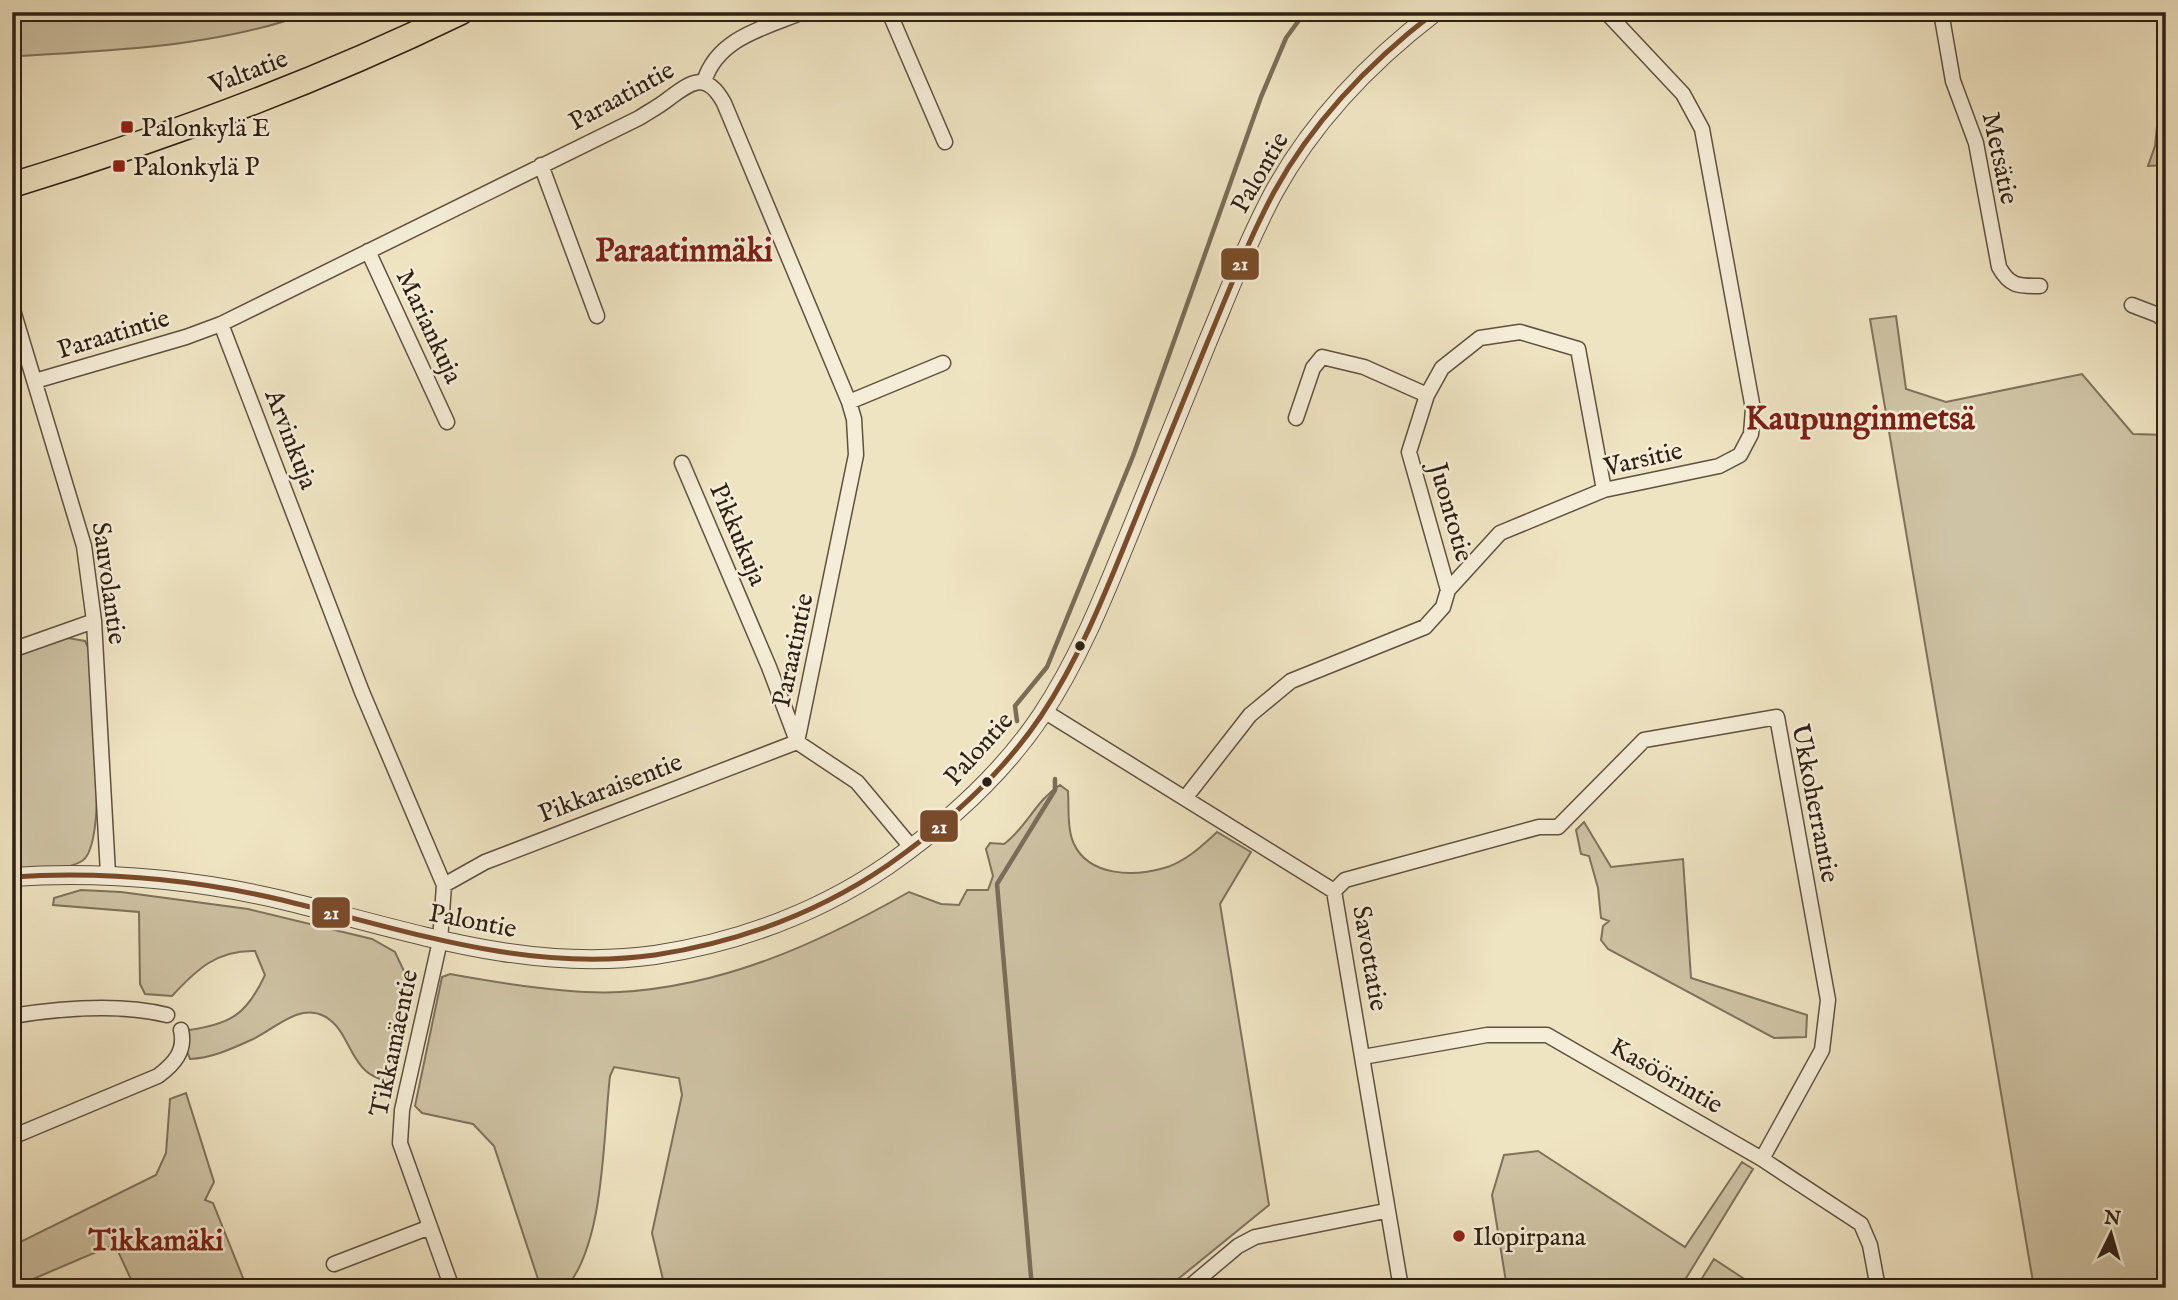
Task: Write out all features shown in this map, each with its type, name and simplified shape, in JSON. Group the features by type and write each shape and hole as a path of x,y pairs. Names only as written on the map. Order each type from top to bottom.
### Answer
{"highway":[{"name":"Valtatie","path":"21,182 233,110 334,69 461,12"}],"street":[{"path":"704,82 715,57 729,44 803,12"},
{"path":"889,12 945,142"},
{"name":"Palontie","path":"12,877 108,874 190,882 267,897 440,941 518,956 564,959 625,958 687,949 760,930 807,911 866,880 912,848 962,806 1023,740 1044,711 1077,654 1110,582 1243,255 1275,189 1313,133 1354,83 1435,12"},
{"name":"Varsitie","path":"1186,797 1250,715 1291,681 1426,627 1443,607 1448,590 1500,533 1604,490 1719,466 1740,455 1751,434 1754,409 1702,129 1683,93 1606,12"},
{"name":"Metsätie","path":"1941,12 1953,81 1976,143 1999,267 2006,279 2015,286 2040,286"},
{"name":"Paraatintie","path":"35,381 186,337 221,324 639,118 689,84 704,82 716,89 724,103 854,419 856,455 797,742"},
{"path":"541,165 597,316"},
{"name":"Mariankuja","path":"368,251 447,422"},
{"path":"2132,305 2158,315 2166,322"},
{"name":"Sauvolantie","path":"12,307 84,546 94,621 108,874"},
{"name":"Arvinkuja","path":"221,324 316,572"},
{"name":"Juontotie","path":"1448,590 1409,452 1427,395 1442,368 1480,338 1520,332 1578,349 1604,490"},
{"path":"1296,418 1313,368 1322,357 1364,367 1427,395"},
{"path":"849,402 943,363"},
{"name":"Pikkukuja","path":"682,463 769,667 797,742"},
{"name":"Tikkamäentie","path":"316,572 444,885 440,941 399,1126 403,1159 452,1288"},
{"path":"12,650 94,621"},
{"name":"Savottatie","path":"1044,711 1334,891 1363,1057 1385,1211 1401,1288"},
{"name":"Ukkoherrantie","path":"1334,891 1345,880 1539,827 1558,827 1644,740 1777,717 1828,1000 1822,1049 1762,1159"},
{"path":"797,742 857,782 912,848"},
{"name":"Pikkaraisentie","path":"444,885 485,862 797,742"},
{"path":"12,1016 49,1010 108,1009 167,1015"},
{"path":"12,1137 158,1076 173,1065 181,1051 181,1030"},
{"name":"Kasöörintie","path":"1363,1057 1487,1035 1547,1035 1762,1159 1861,1224 1870,1245 1878,1288"},
{"path":"1188,1288 1238,1246 1255,1237 1385,1211"},
{"path":"334,1264 430,1227"}],"shaded area":[{"path":"12,12 312,12 276,24 204,40 129,49 18,56 12,53"},
{"path":"2159,106 2166,106 2166,165 2148,166 2155,146"},
{"path":"1896,316 1906,389 1946,402 2082,374 2133,434 2166,435 2166,1288 2034,1288 1870,319"},
{"path":"68,638 85,641 91,654 97,798 90,849 82,861 66,867 12,869 12,657"},
{"path":"1060,785 1068,791 1069,825 1074,844 1090,863 1101,868 1139,873 1164,868 1186,858 1217,832 1251,852 1220,904 1269,1205 1167,1288 665,1288 652,1233 682,1095 679,1078 614,1067 610,1076 600,1187 588,1244 579,1268 566,1288 541,1288 494,1146 473,1124 422,1113 415,1106 442,977 450,974 580,992 659,988 697,981 770,959 841,928 909,892 941,904 959,905 967,890 988,890 993,876 986,849 990,843 1004,844 1019,830 1044,798"},
{"path":"1584,822 1611,867 1683,859 1691,978 1807,1015 1806,1037 1774,1038 1608,949 1601,940 1603,926 1609,921 1601,918 1598,888 1589,856 1581,854 1576,830"},
{"path":"81,890 121,892 248,909 372,939 395,952 410,984 405,1034 390,1083 366,1071 337,1027 324,1016 314,1013 296,1015 251,1040 206,1057 190,1059 187,1051 189,1030 204,1028 236,1015 258,988 265,975 255,951 230,954 209,963 190,977 172,996 145,994 140,984 139,912 53,905 54,898"},
{"path":"186,1093 214,1182 205,1200 213,1203 247,1288 135,1288 117,1249 108,1247 12,1288 12,1246 156,1175 166,1153 170,1099"},
{"path":"1538,1151 1685,1247 1742,1162 1753,1169 1680,1288 1507,1288 1492,1195 1504,1155"},
{"path":"1714,1259 1758,1288 1696,1288"}],"waterway":[{"path":"1017,721 1015,706 1047,667 1133,456 1261,97 1286,38 1305,12"},
{"path":"1032,1288 997,884 1055,790 1055,779"}],"transit line":[{"name":"21","path":"12,877 114,876 181,882 282,900 466,945 559,958 607,959 655,955 747,933 806,911 861,882 888,865 951,816 1009,758 1041,716 1066,674 1098,609 1231,286 1274,192 1307,141 1345,94 1388,51 1435,12"}],"place":[{"name":"Palonkylä E","path":"127,127"},
{"name":"Palonkylä P","path":"119,166"},
{"name":"Ilopirpana","path":"1459,1236"}],"district":[{"name":"Paraatinmäki","path":"684,249"},
{"name":"Kaupunginmetsä","path":"1860,417"},
{"name":"Tikkamäki","path":"156,1240"}]}
